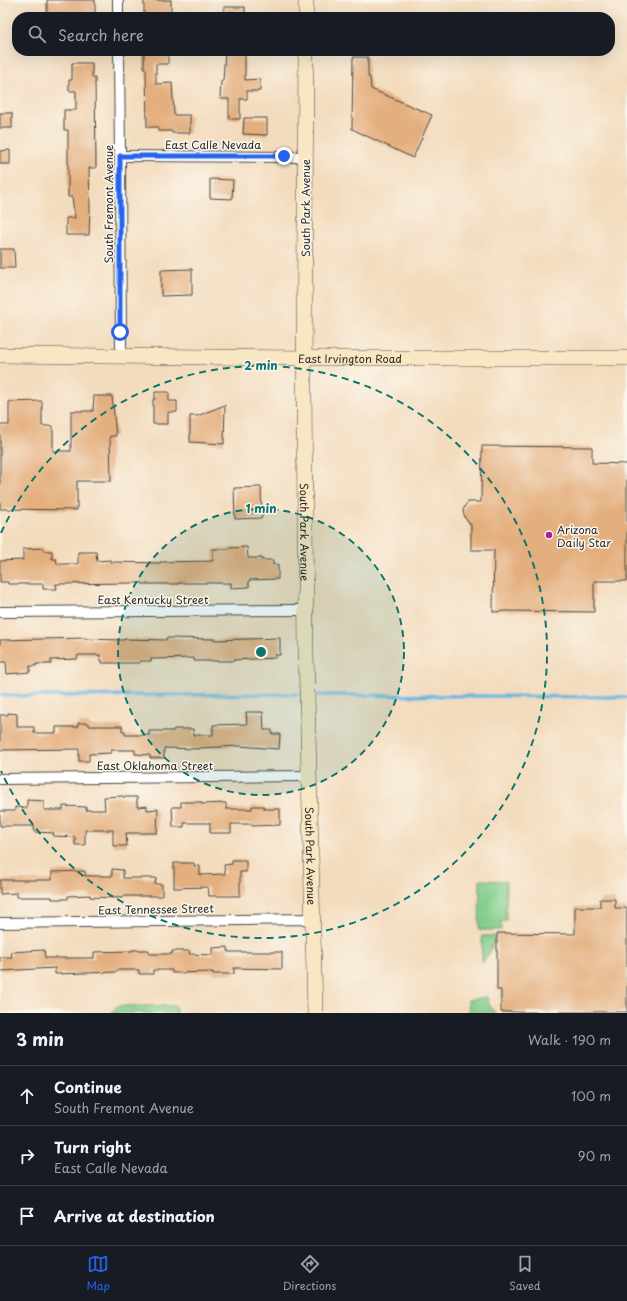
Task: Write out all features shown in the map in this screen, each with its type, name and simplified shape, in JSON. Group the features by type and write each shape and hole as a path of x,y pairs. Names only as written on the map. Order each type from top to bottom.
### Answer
{"main road":[{"path":"306,0 306,12"},
{"name":"South Park Avenue","path":"306,56 304,358 305,610 315,1013"},
{"name":"East Irvington Road","path":"0,355 304,358 627,358"}],"street":[{"path":"118,0 118,12"},
{"name":"South Fremont Avenue","path":"119,56 121,356"},
{"name":"East Calle Nevada","path":"120,156 305,156"},
{"name":"East Kentucky Street","path":"0,612 305,610"},
{"name":"East Oklahoma Street","path":"0,779 310,776"},
{"name":"East Tennessee Street","path":"0,923 313,919"}],"green space":[{"path":"480,880 506,881 506,921 501,921 501,930 479,930"},
{"path":"482,936 495,936 490,952 482,963"},
{"path":"487,997 490,1007 495,1013 469,1013 468,1000"},
{"path":"117,1006 176,1006 176,1013 111,1013"}],"building":[{"path":"47,0 95,0 95,12 47,12"},
{"path":"144,0 171,0 171,12 144,12"},
{"path":"224,7 245,7 245,12 224,12"},
{"path":"144,56 168,56 168,64 156,64 156,84 172,83 174,115 190,115 190,133 172,133 172,131 158,131 158,127 147,127 146,69 144,69"},
{"path":"225,56 245,56 245,80 260,79 260,91 247,91 247,99 240,99 240,119 229,119 229,99 220,99 221,81 223,81"},
{"path":"353,57 368,57 368,77 370,77 371,89 432,115 413,158 352,129"},
{"path":"72,63 92,63 92,78 95,78 96,168 89,168 89,235 66,235 66,218 75,218 72,197 68,197 68,130 64,130 64,110 76,110 76,91 69,91 69,80 72,80"},
{"path":"0,113 12,113 12,128 0,128"},
{"path":"244,118 267,118 267,135 243,134"},
{"path":"10,150 10,164 0,164 0,151"},
{"path":"210,179 233,180 232,199 210,198"},
{"path":"0,249 14,249 15,268 0,268"},
{"path":"192,269 192,295 161,296 161,270"},
{"path":"155,392 169,392 169,401 177,401 177,412 168,412 168,424 153,424 153,399 155,399"},
{"path":"94,396 112,396 116,436 110,436 111,481 77,481 77,510 0,509 0,425 9,425 9,402 42,401 42,426 53,426 53,451 71,451 71,411 93,411"},
{"path":"225,405 224,444 190,442 190,416 197,416"},
{"name":"Arizona Daily Star","path":"482,446 592,447 592,463 627,464 627,581 594,581 594,612 493,612 494,550 471,550 471,525 465,518 463,511 468,502 481,502"},
{"path":"261,487 262,518 235,519 234,488"},
{"path":"247,547 248,558 273,560 273,565 278,564 278,579 249,580 249,587 231,588 231,583 129,583 56,584 57,589 43,589 43,584 8,584 8,582 0,582 0,561 23,560 23,549 43,548 43,551 52,551 52,559 56,559 57,564 78,564 78,552 96,552 97,561 111,560 111,562 160,563 213,561 213,549"},
{"path":"86,638 124,640 166,640 166,638 171,638 215,640 280,638 280,655 275,655 275,658 234,661 194,661 194,658 151,659 151,661 140,661 140,663 102,663 102,660 100,660 100,655 78,655 77,659 51,660 51,664 36,664 36,666 30,666 30,672 7,674 6,662 0,662 0,640"},
{"path":"246,712 263,712 264,730 272,730 272,734 280,734 279,749 238,746 200,749 164,748 164,758 150,758 150,755 135,754 135,750 111,750 111,753 89,754 89,761 79,761 79,749 0,750 0,715 8,715 8,713 17,714 17,727 34,727 34,733 56,733 56,727 78,727 78,723 89,723 89,726 122,726 122,732 125,732 125,735 149,735 149,731 193,729 193,735 213,735 213,725 247,724"},
{"path":"104,797 137,797 137,807 147,806 147,810 158,809 157,833 126,833 127,846 113,846 113,830 85,830 85,845 75,845 75,837 53,836 54,833 34,832 34,826 0,826 0,811 15,811 15,807 27,808 27,800 44,801 44,810 63,810 63,806 86,807 86,810 105,810"},
{"path":"181,802 201,802 201,804 226,803 226,809 252,809 252,806 264,806 264,809 280,809 280,825 252,826 252,824 231,824 231,833 210,833 210,823 184,823 184,827 173,827 172,807 181,807"},
{"path":"232,860 246,860 246,872 240,872 240,896 209,896 208,887 174,888 174,863 194,863 194,866 200,866 200,875 225,874 224,865 232,864"},
{"path":"112,869 123,870 123,878 156,878 155,884 162,884 162,896 122,896 122,898 90,897 90,895 68,896 68,899 52,899 52,897 17,897 17,893 0,894 0,880 52,880 52,872 85,871 85,876 112,876"},
{"path":"600,899 615,899 615,908 627,908 627,1012 501,1012 501,990 497,990 497,933 575,934 575,907 600,907"},
{"path":"228,947 228,952 282,952 282,969 234,968 234,974 213,974 213,972 172,973 172,970 153,970 153,974 139,974 139,970 117,970 117,972 55,974 55,968 0,971 0,957 12,957 11,952 44,950 45,958 94,958 94,952 132,950 149,950 149,954 172,954 172,951 190,951 189,954 213,955 213,948"}],"waterway":[{"path":"0,695 303,694"},
{"path":"311,695 627,697"}],"place":[{"name":"Arizona Daily Star","path":"549,535"}],"route":[{"path":"120,332 120,156 284,156"}]}
